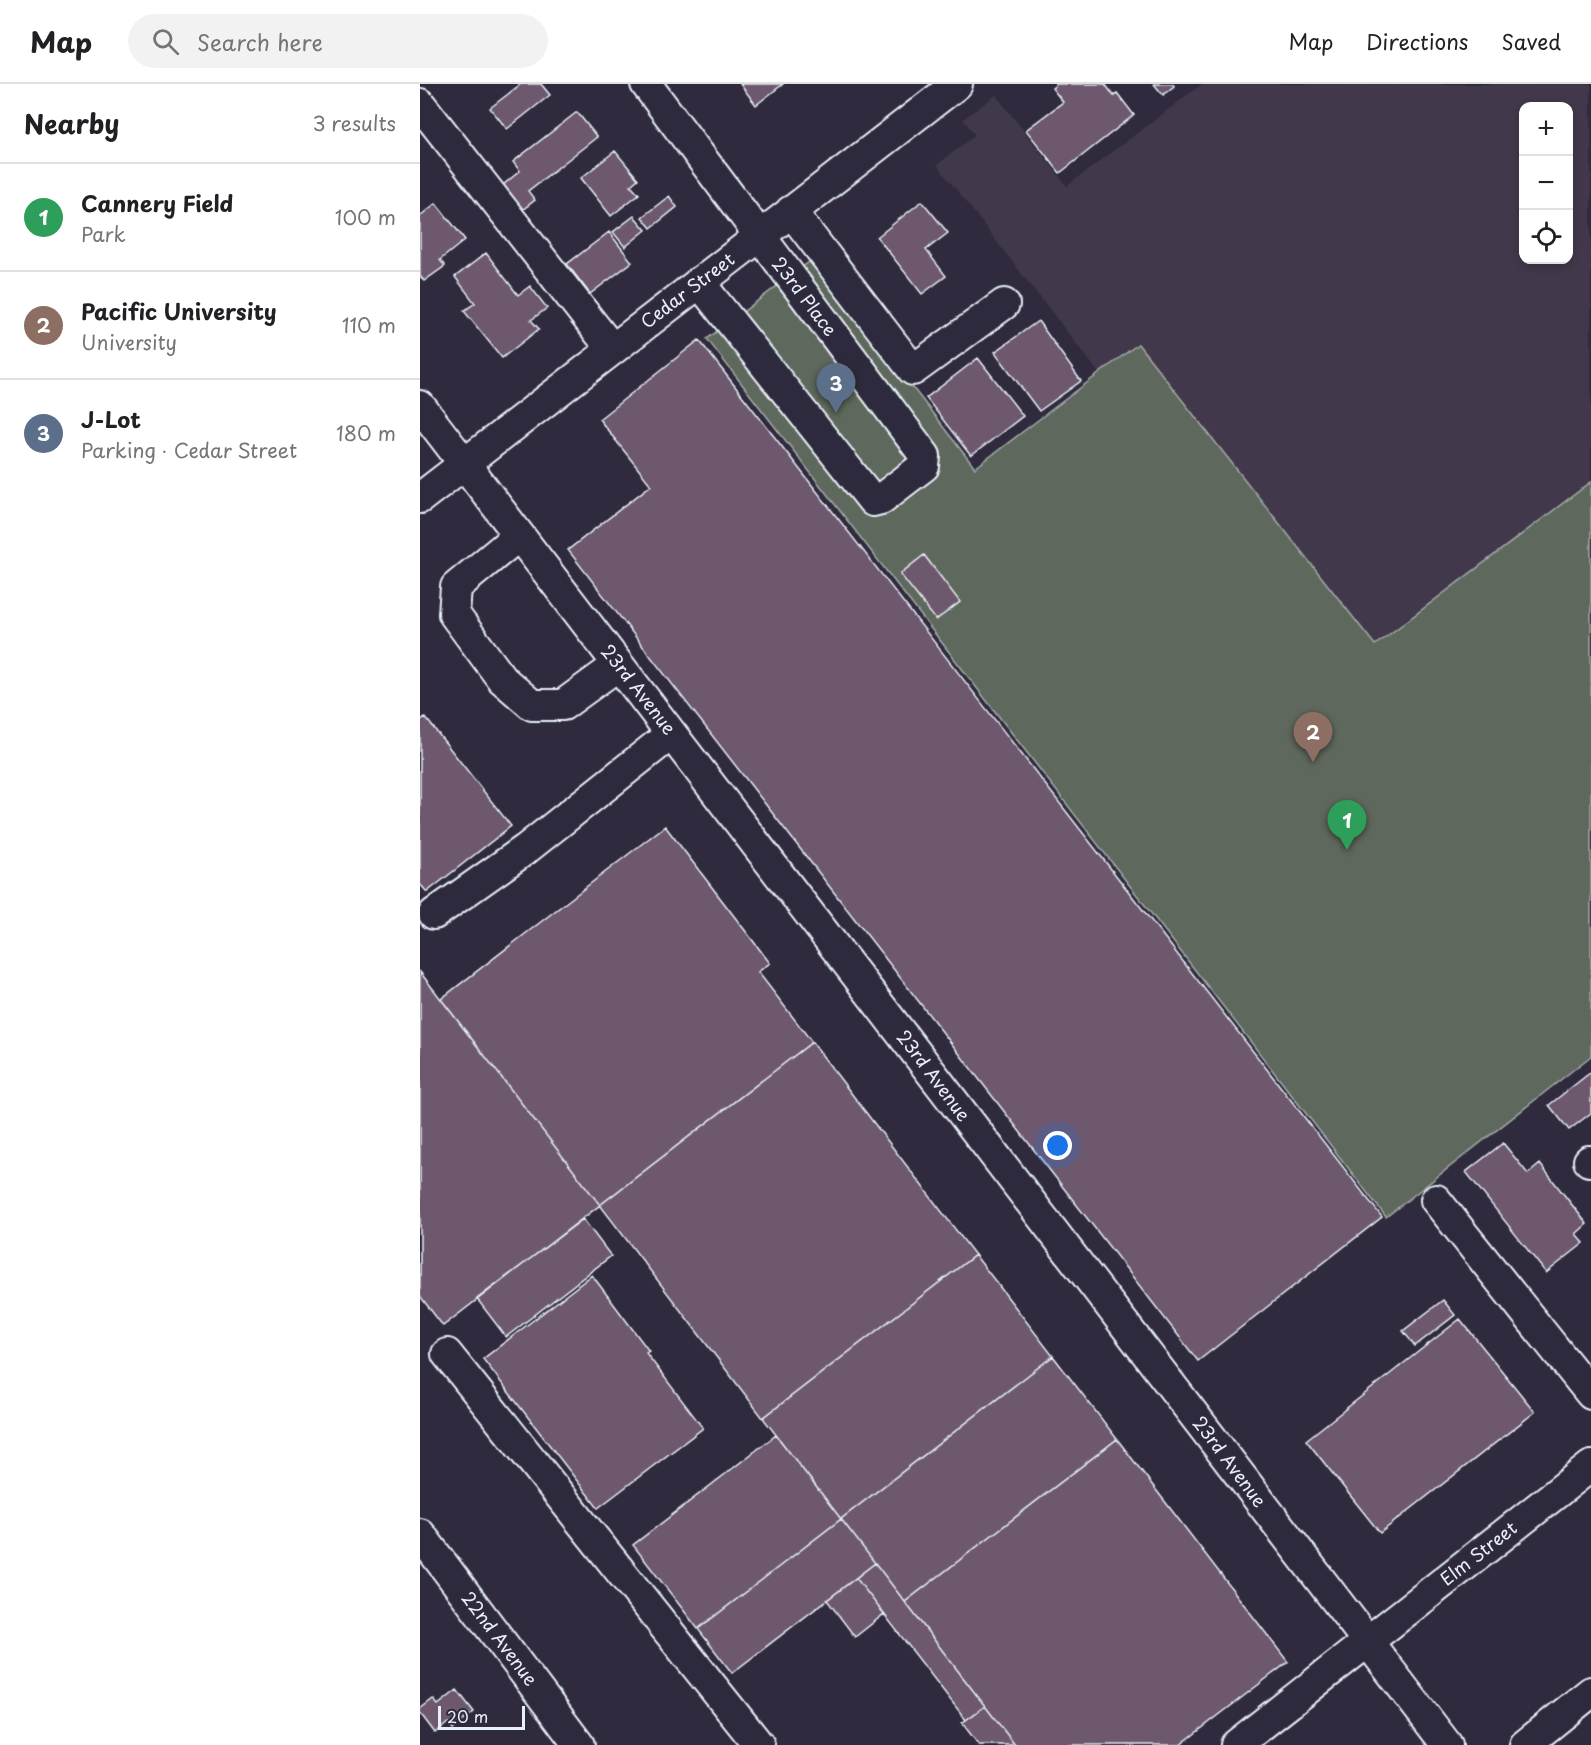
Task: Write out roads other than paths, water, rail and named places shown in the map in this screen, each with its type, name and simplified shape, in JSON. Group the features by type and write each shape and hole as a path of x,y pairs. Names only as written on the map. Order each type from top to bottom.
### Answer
{"street":[{"name":"23rd Place","path":"646,84 926,456 924,466 880,499 873,501 699,282"},
{"name":"Cedar Street","path":"420,498 957,84"},
{"path":"420,104 612,349"},
{"path":"791,212 913,370 1005,304"},
{"name":"23rd Avenue","path":"420,406 1447,1745"},
{"path":"519,535 456,587 454,614 502,679 532,705 563,705 618,665"},
{"path":"434,914 526,849 671,734"},
{"path":"1436,1200 1591,1394"},
{"path":"447,1354 759,1745"},
{"name":"Elm Street","path":"1236,1745 1591,1466"},
{"name":"22nd Avenue","path":"420,1534 579,1745"},
{"path":"1525,1745 1591,1692"}],"place":[{"name":"J-Lot","path":"836,413"},
{"name":"Pacific University","path":"1313,762"},
{"name":"Cannery Field","path":"1347,850"}]}
